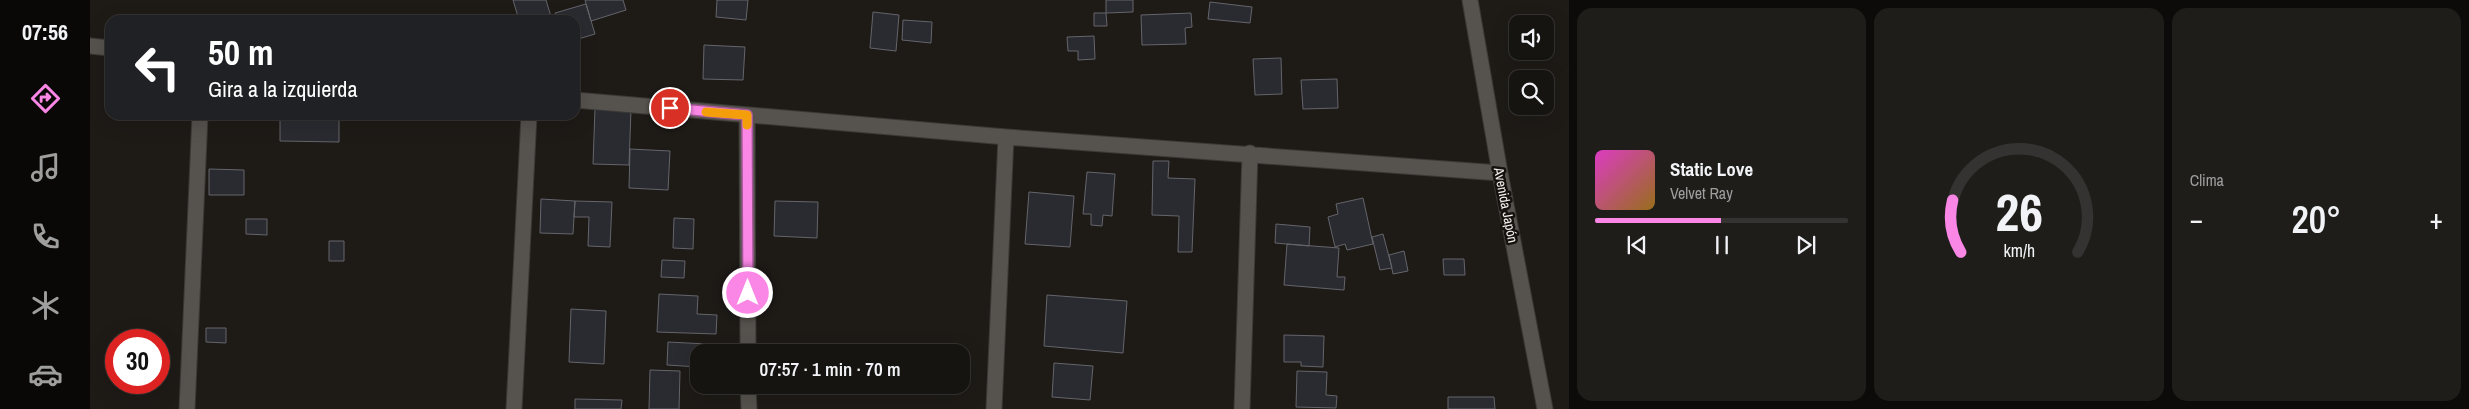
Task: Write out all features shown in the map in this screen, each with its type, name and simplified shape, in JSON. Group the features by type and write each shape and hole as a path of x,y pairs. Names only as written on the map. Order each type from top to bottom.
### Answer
{"street":[{"name":"Avenida Japón","path":"1470,0 1500,173 1545,409"},
{"path":"90,46 105,48"},
{"path":"580,100 1006,137 1250,153 1500,173"},
{"path":"747,115 748,344"},
{"path":"187,409 200,120"},
{"path":"514,409 529,120"},
{"path":"994,409 1006,137"},
{"path":"1242,409 1250,153"},
{"path":"748,394 748,409"}],"building":[{"path":"513,0 546,0 550,15 518,15"},
{"path":"585,0 623,0 626,10 591,21"},
{"path":"717,0 748,0 746,20 716,17"},
{"path":"1106,0 1133,0 1133,12 1106,13"},
{"path":"1210,2 1252,7 1250,23 1208,19"},
{"path":"586,4 595,34 580,38 580,15 556,15 555,13"},
{"path":"873,12 899,15 896,51 870,48"},
{"path":"1094,13 1106,13 1107,26 1094,26"},
{"path":"1191,13 1192,27 1185,28 1186,44 1142,45 1141,15"},
{"path":"903,20 932,22 931,43 902,40"},
{"path":"1094,36 1095,59 1078,60 1078,51 1068,51 1067,37"},
{"path":"704,45 745,47 743,80 703,79"},
{"path":"1281,58 1282,94 1255,95 1253,59"},
{"path":"1337,79 1338,108 1303,109 1301,80"},
{"path":"595,108 631,109 629,165 593,164"},
{"path":"280,120 339,120 339,142 280,141"},
{"path":"630,149 670,151 668,190 629,188"},
{"path":"1153,161 1169,161 1168,178 1195,179 1192,252 1178,252 1179,216 1152,215"},
{"path":"209,169 244,170 244,195 209,195"},
{"path":"1087,172 1115,174 1112,216 1103,215 1102,226 1091,225 1091,214 1083,214"},
{"path":"1029,192 1074,196 1070,247 1025,244"},
{"path":"1363,198 1373,244 1347,250 1345,244 1335,247 1328,217 1338,214 1336,204"},
{"path":"541,199 575,201 573,234 540,233"},
{"path":"575,201 612,202 610,247 588,246 589,217 574,217"},
{"path":"775,201 818,202 817,238 774,236"},
{"path":"674,218 694,219 693,249 673,248"},
{"path":"246,219 267,219 267,235 246,234"},
{"path":"1276,224 1310,227 1309,246 1275,243"},
{"path":"1383,234 1392,268 1380,270 1372,237"},
{"path":"329,241 344,241 344,261 329,261"},
{"path":"1287,244 1339,248 1337,277 1345,277 1344,290 1284,285"},
{"path":"1404,251 1408,271 1393,274 1389,255"},
{"path":"1443,259 1464,259 1465,275 1444,275"},
{"path":"662,260 685,261 684,278 661,277"},
{"path":"659,294 698,296 697,314 717,315 716,334 657,332"},
{"path":"1047,295 1127,301 1123,353 1044,346"},
{"path":"571,309 606,311 604,364 569,362"},
{"path":"206,328 226,328 226,343 206,342"},
{"path":"1284,335 1324,336 1323,367 1301,366 1301,362 1284,362"},
{"path":"668,342 707,344 690,344 690,366 667,365"},
{"path":"1054,363 1093,366 1090,400 1052,397"},
{"path":"650,370 680,371 679,409 649,409"},
{"path":"1297,371 1327,372 1326,395 1337,396 1336,408 1296,407"},
{"path":"1448,397 1494,397 1495,409 1448,409"},
{"path":"575,399 622,400 621,409 575,409"}],"slow traffic":[{"path":"706,112 747,115 747,125"}],"route":[{"path":"670,108 747,115 748,293"}]}
